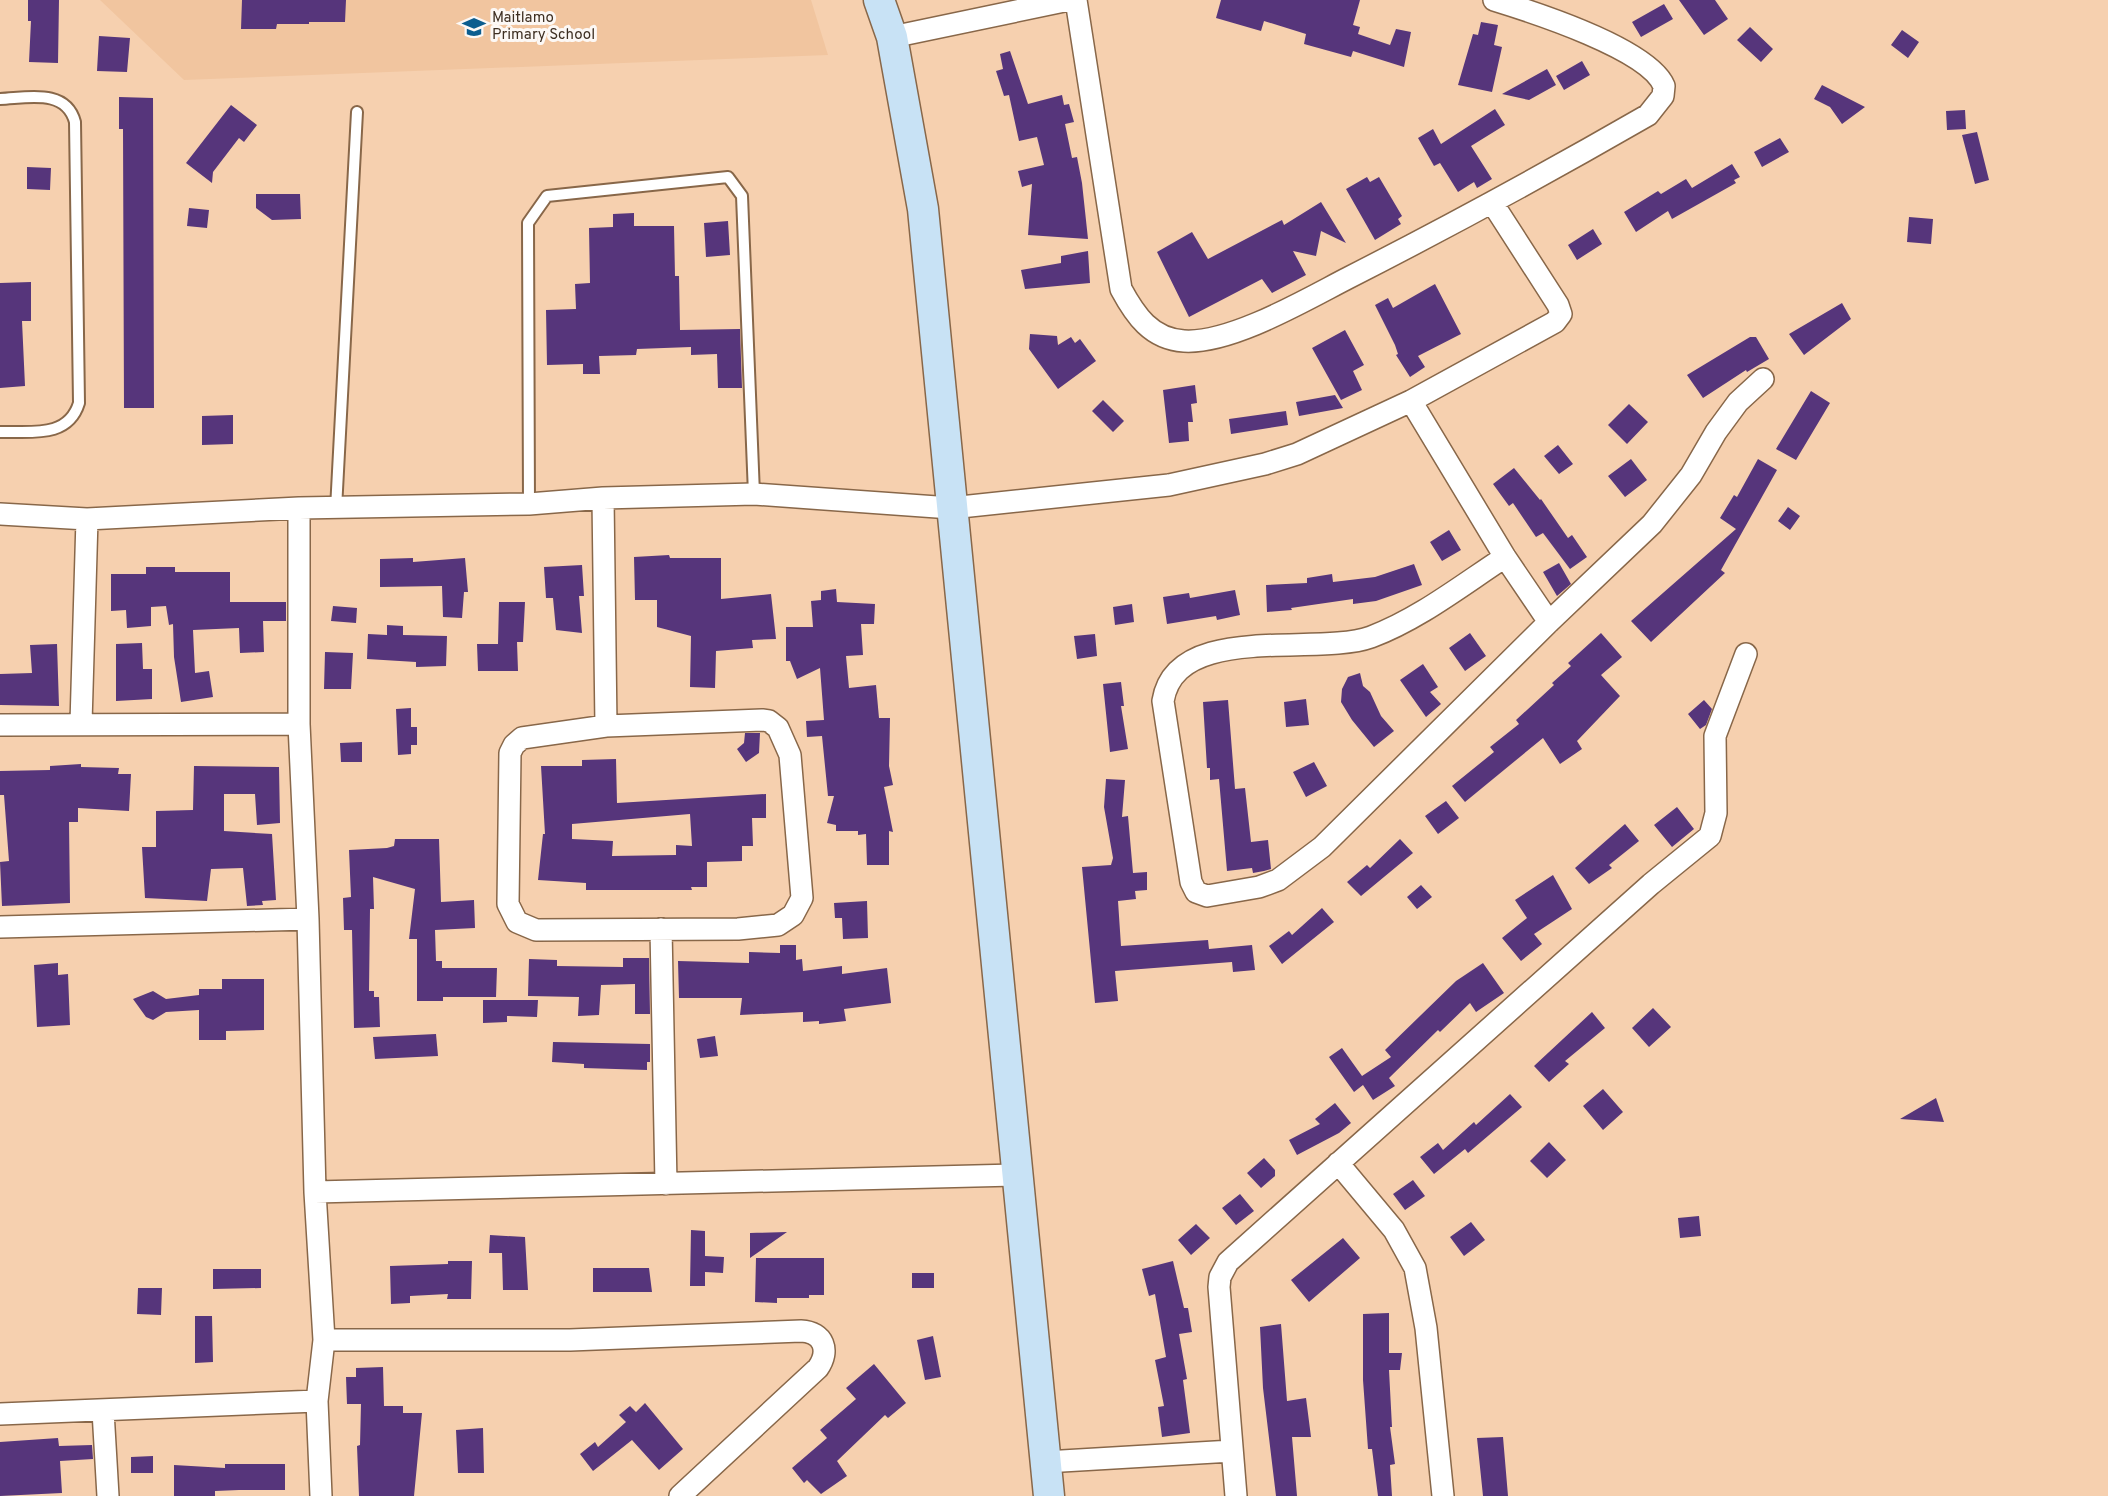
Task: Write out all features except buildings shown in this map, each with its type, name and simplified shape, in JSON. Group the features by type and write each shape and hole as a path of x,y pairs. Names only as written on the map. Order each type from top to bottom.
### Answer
{"street":[{"path":"879,0 892,37 923,209 1015,1175 1048,1496"},
{"path":"892,37 1069,0"},
{"path":"1076,0 1121,289 1136,317 1159,335 1184,341 1215,337 1276,315 1493,204 1648,115 1663,96 1664,86 1660,74 1617,48 1540,14 1494,0"},
{"path":"0,514 87,519 299,508 529,504 603,498 754,494 951,508 1169,485 1265,464 1297,454 1411,401 1545,328 1559,318 1558,305 1493,204"},
{"path":"1505,558 1400,624 1369,638 1339,644 1228,648 1198,658 1174,676 1163,701 1191,882 1196,892 1207,896 1259,887 1278,880 1296,869 1322,847 1549,622 1652,524 1691,475 1716,432 1738,402 1763,379"},
{"path":"1411,401 1505,558 1549,622"},
{"path":"603,498 606,726"},
{"path":"299,508 299,724 308,919 315,1192 324,1340 317,1401 321,1496"},
{"path":"81,723 87,519"},
{"path":"1236,1496 1220,1277 1228,1262 1651,884 1710,836 1716,813 1715,736 1746,654"},
{"path":"762,720 769,721 778,728 790,755 802,898 793,915 778,925 738,928 536,930 518,922 508,904 508,764 514,745 522,738 534,735 606,726 762,720"},
{"path":"0,725 299,724"},
{"path":"0,927 308,919"},
{"path":"661,928 666,1184"},
{"path":"1338,1163 1394,1230 1414,1268 1428,1339 1443,1496"},
{"path":"315,1192 1015,1175"},
{"path":"324,1340 570,1340 801,1331 818,1335 824,1343 826,1353 818,1368 680,1496"},
{"path":"0,1414 317,1401"},
{"path":"103,1411 108,1496"},
{"path":"1045,1462 1232,1451"}],"lane":[{"path":"0,99 56,98 64,102 73,114 78,403 74,416 60,428 0,432"},
{"path":"336,509 357,112"},
{"path":"529,504 528,223 531,215 547,196 729,177 738,186 742,196 754,494"}],"shaded area":[{"name":"Maitlamo Primary School","path":"100,0 811,0 828,55 184,80"}],"place":[{"name":"Maitlamo Primary School","path":"474,27"}]}
